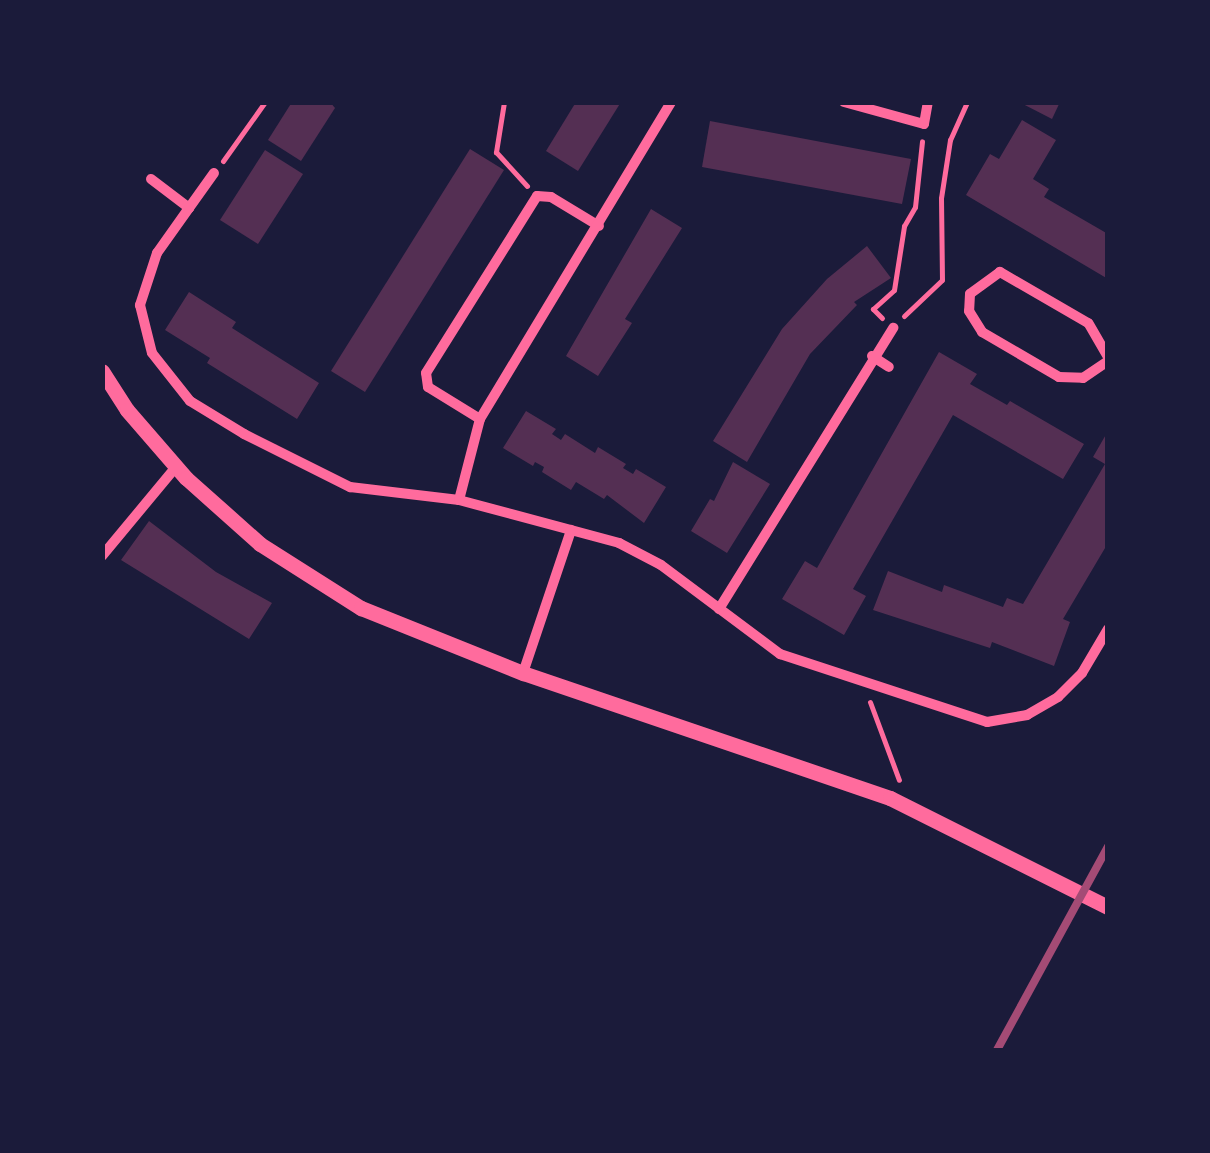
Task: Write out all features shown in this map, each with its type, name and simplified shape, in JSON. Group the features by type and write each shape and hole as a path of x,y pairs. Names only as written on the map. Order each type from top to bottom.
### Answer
{"street":[{"path":"459,500 480,419 600,226 671,102"},
{"path":"844,102 924,124 928,102"},
{"path":"214,174 157,253 140,305 152,352 190,401 244,434 350,487 459,500 618,543 661,565 780,654 986,722 1026,715 1058,698 1082,673 1108,629"},
{"path":"151,179 188,208"},
{"path":"480,419 428,388 426,372 537,196 552,198 600,226"},
{"path":"1000,272 1088,323 1108,359 1083,378 1059,378 982,332 969,311 970,294 1000,272"},
{"path":"719,610 892,328"},
{"path":"872,356 888,366"},
{"path":"102,371 128,410 176,467 260,544 361,608 523,673 914,810 1108,907"},
{"path":"102,556 176,467"},
{"path":"523,673 571,530"}],"path":[{"path":"214,174 264,102"},
{"path":"504,102 496,152 537,196"},
{"path":"924,124 915,207 904,226 894,290 872,310 892,328 942,280 941,198 950,140 967,102"},
{"path":"861,678 897,777 914,810"}],"building":[{"path":"292,102 330,102 335,108 301,161 268,140"},
{"path":"576,102 621,102 578,171 546,151"},
{"path":"1019,102 1060,102 1052,119"},
{"path":"1022,120 1056,140 1033,179 1049,189 1044,197 1108,234 1108,279 966,195 990,154 999,159"},
{"path":"710,121 911,159 902,204 702,167"},
{"path":"470,149 504,170 365,392 331,371"},
{"path":"265,150 303,174 258,244 220,220"},
{"path":"651,209 682,228 625,319 632,323 598,376 566,356"},
{"path":"867,246 891,278 854,302 857,305 810,354 747,462 713,441 782,329 827,279"},
{"path":"189,292 236,322 232,328 319,383 297,419 207,363 210,358 165,330"},
{"path":"939,352 977,374 970,384 1007,405 1010,401 1084,444 1063,479 953,415 853,589 866,596 844,635 782,599 805,561 817,568"},
{"path":"526,411 556,429 552,434 561,440 565,434 595,453 598,447 626,464 623,468 633,474 636,469 666,487 644,523 607,495 604,499 576,482 571,490 542,472 544,467 535,462 533,466 503,448"},
{"path":"1108,431 1108,543 1063,619 1070,622 1054,666 992,642 990,648 873,610 888,571 942,592 944,585 1003,607 1007,598 1023,604 1105,464 1093,457"},
{"path":"733,462 770,484 727,553 691,531 710,499 714,501"},
{"path":"149,521 216,572 272,603 249,639 121,560"}],"railway":[{"path":"997,1050 1108,846"}]}
